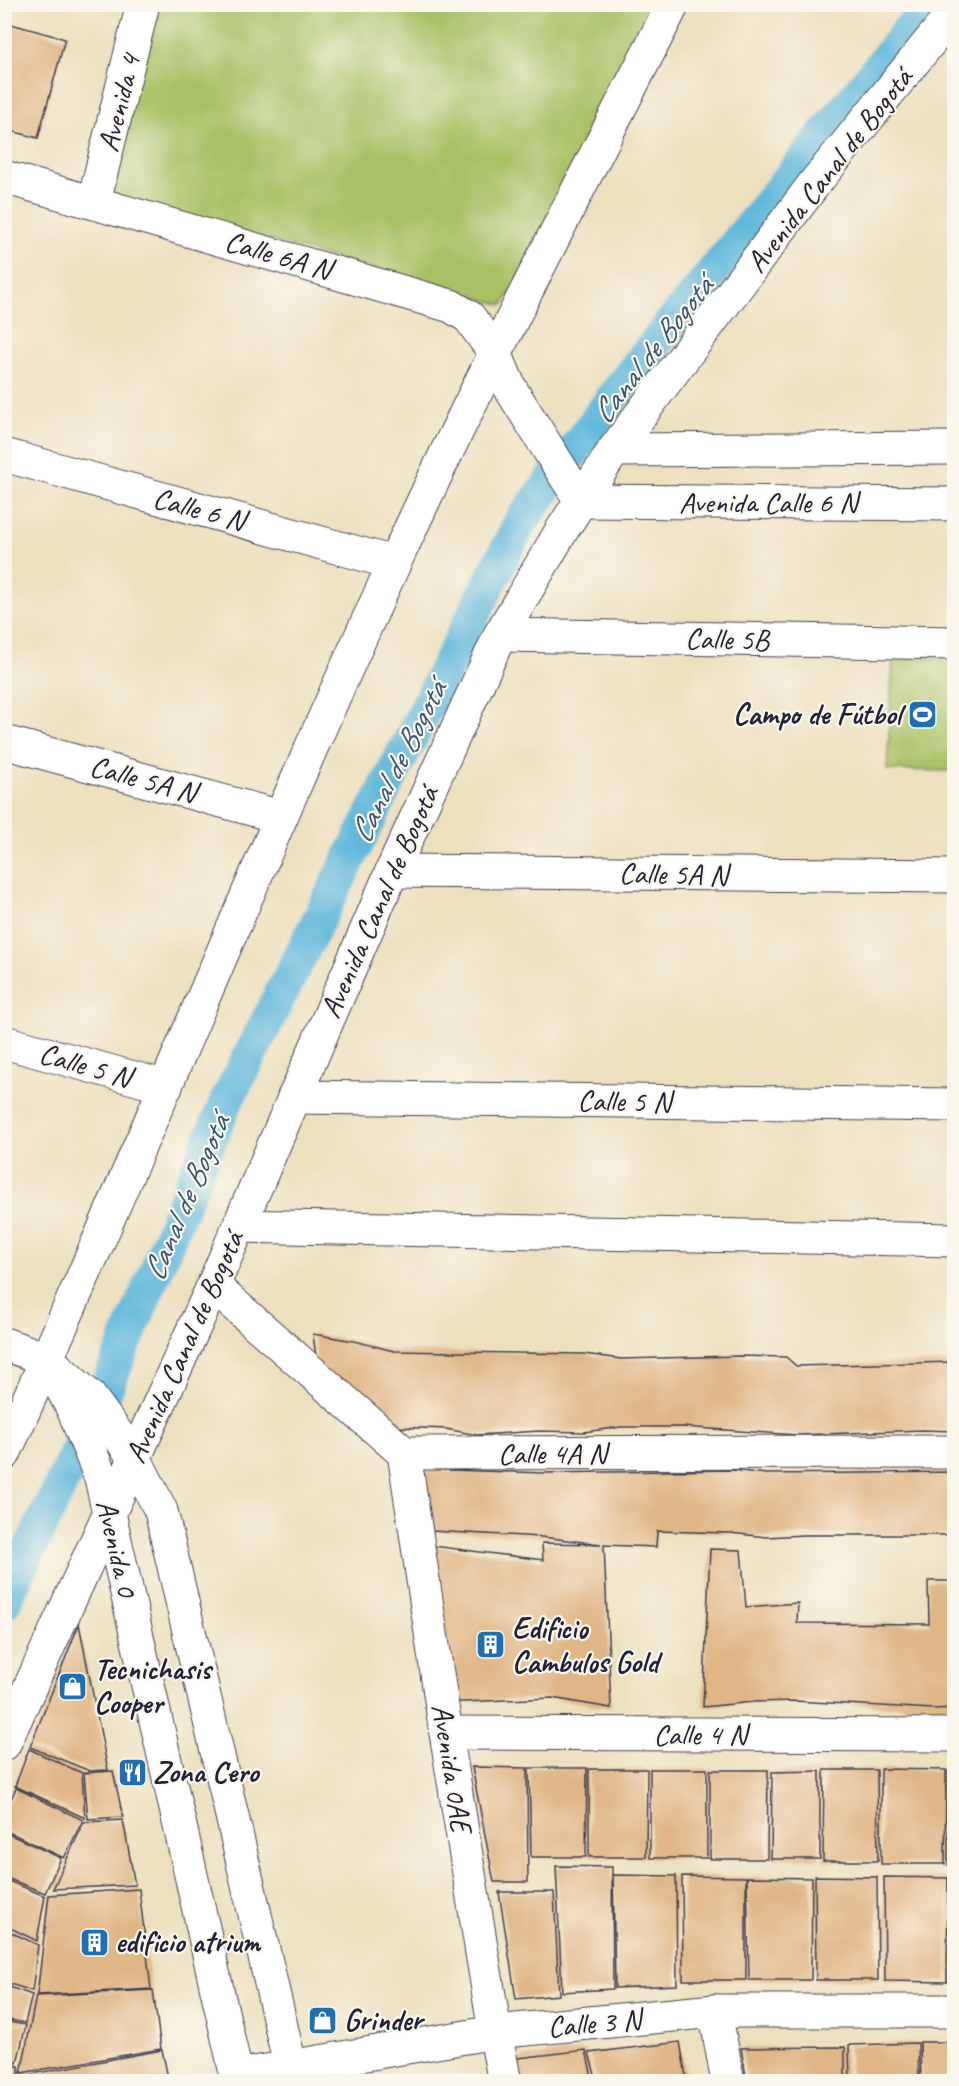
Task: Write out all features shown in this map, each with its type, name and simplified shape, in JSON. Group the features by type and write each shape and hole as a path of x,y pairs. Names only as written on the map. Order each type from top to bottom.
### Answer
{"street":[{"name":"Avenida 4","path":"94,201 143,4"},
{"path":"4,1454 166,1087 280,817 394,563 495,353 673,4"},
{"name":"Avenida Canal de Bogotá","path":"4,1744 110,1512 126,1447 213,1286 392,871 500,634 614,450 814,184 954,12"},
{"name":"Calle 6A N","path":"4,177 94,201 451,306 469,317 495,353 510,388 581,501"},
{"name":"Avenida Calle 6 N","path":"614,450 954,448"},
{"name":"Calle 6 N","path":"4,455 394,563"},
{"name":"Avenida Calle 6 N","path":"581,501 954,504"},
{"name":"Calle 5B","path":"500,634 954,643"},
{"name":"Calle 5A N","path":"4,742 280,817"},
{"name":"Calle 5A N","path":"392,871 954,876"},
{"name":"Calle 5 N","path":"4,1042 166,1087"},
{"name":"Calle 5 N","path":"294,1097 954,1105"},
{"path":"239,1226 954,1240"},
{"path":"213,1286 404,1453"},
{"path":"4,1344 47,1359"},
{"name":"Avenida 0","path":"47,1359 82,1404 126,1447 161,1511 292,2074"},
{"name":"Avenida 0","path":"82,1404 110,1512 238,2079"},
{"name":"Calle 4A N","path":"404,1453 954,1452"},
{"name":"Avenida 0AE","path":"404,1453 446,1733 505,2082"},
{"name":"Calle 4 N","path":"446,1733 954,1735"},
{"name":"Calle 3 N","path":"238,2079 292,2074 495,2032 715,2012 954,2011"},
{"path":"715,2012 728,2082"}],"green space":[{"path":"145,5 672,5 503,305 103,194"},
{"name":"Campo de Fútbol","path":"893,657 954,658 954,771 887,770"}],"building":[{"path":"4,22 65,39 38,138 4,129"},
{"path":"313,1334 394,1351 584,1354 621,1359 786,1357 796,1366 954,1362 954,1431 922,1430 797,1435 683,1427 621,1427 584,1432 539,1431 477,1435 446,1429 398,1427 317,1365"},
{"path":"423,1469 543,1473 733,1470 766,1474 954,1472 954,1535 766,1537 730,1533 657,1531 656,1547 604,1545 611,1708 552,1698 442,1703 418,1544 543,1560 542,1543 601,1544 541,1537 431,1531"},
{"path":"710,1549 741,1550 746,1607 798,1603 797,1623 929,1624 928,1581 954,1581 954,1708 933,1709 795,1701 703,1707"},
{"name":"Tecnichasis Cooper","path":"79,1624 108,1770 90,1771 30,1747"},
{"path":"29,1749 82,1773 85,1818 15,1786"},
{"path":"472,1767 527,1768 528,1882 494,1882"},
{"path":"529,1768 587,1768 586,1857 531,1857"},
{"path":"589,1769 647,1769 646,1857 589,1857"},
{"path":"650,1769 707,1769 707,1858 650,1858"},
{"path":"881,1769 946,1770 945,1864 881,1864"},
{"path":"710,1770 768,1770 767,1859 710,1859"},
{"path":"824,1770 877,1770 878,1861 823,1861"},
{"path":"113,1771 123,1817 88,1819 84,1773"},
{"path":"820,1771 820,1859 771,1859 772,1772"},
{"path":"948,1771 954,1771 954,1865 948,1865"},
{"path":"16,1788 83,1820 64,1858 4,1830 4,1815"},
{"path":"123,1820 135,1885 53,1889 84,1822"},
{"path":"4,1832 61,1858 45,1893 4,1877"},
{"path":"556,1866 612,1867 613,1989 562,1992"},
{"path":"613,1875 676,1876 677,1985 615,1988"},
{"path":"682,1876 746,1877 746,1980 683,1980"},
{"path":"815,1876 877,1877 878,1980 816,1980"},
{"path":"747,1877 812,1878 811,1980 749,1980"},
{"path":"884,1877 948,1878 947,1982 885,1981"},
{"path":"949,1878 954,1878 954,1982 950,1982"},
{"path":"4,1879 45,1896 37,1941 4,1925"},
{"name":"edificio atrium","path":"139,1889 151,1989 37,1995 49,1895"},
{"path":"499,1892 554,1892 559,1995 516,1999"},
{"path":"4,1929 38,1945 32,1991 4,1982"},
{"path":"4,1985 32,1995 25,2023 4,2019"},
{"path":"153,1990 161,2049 21,2073 36,1996"},
{"path":"4,2021 26,2025 17,2063 4,2062"},
{"path":"680,2042 687,2082 597,2082 589,2053"},
{"path":"920,2042 954,2042 954,2082 921,2082"},
{"path":"918,2043 919,2082 850,2082 849,2045"},
{"path":"845,2047 845,2082 747,2082 741,2048"},
{"path":"162,2050 169,2082 22,2082 21,2076"},
{"path":"586,2050 593,2082 515,2082 510,2059"},
{"path":"4,2065 19,2066 19,2082 4,2082"}],"waterway":[{"name":"Canal de Bogotá","path":"4,1603 102,1399 225,1104 520,523 632,372 930,4"}],"place":[{"name":"Campo de Fútbol","path":"922,714"},
{"name":"Edificio Cambulos Gold","path":"491,1645"},
{"name":"Tecnichasis Cooper","path":"73,1686"},
{"name":"Zona Cero","path":"132,1772"},
{"name":"edificio atrium","path":"94,1942"},
{"name":"Grinder","path":"323,2020"}]}
